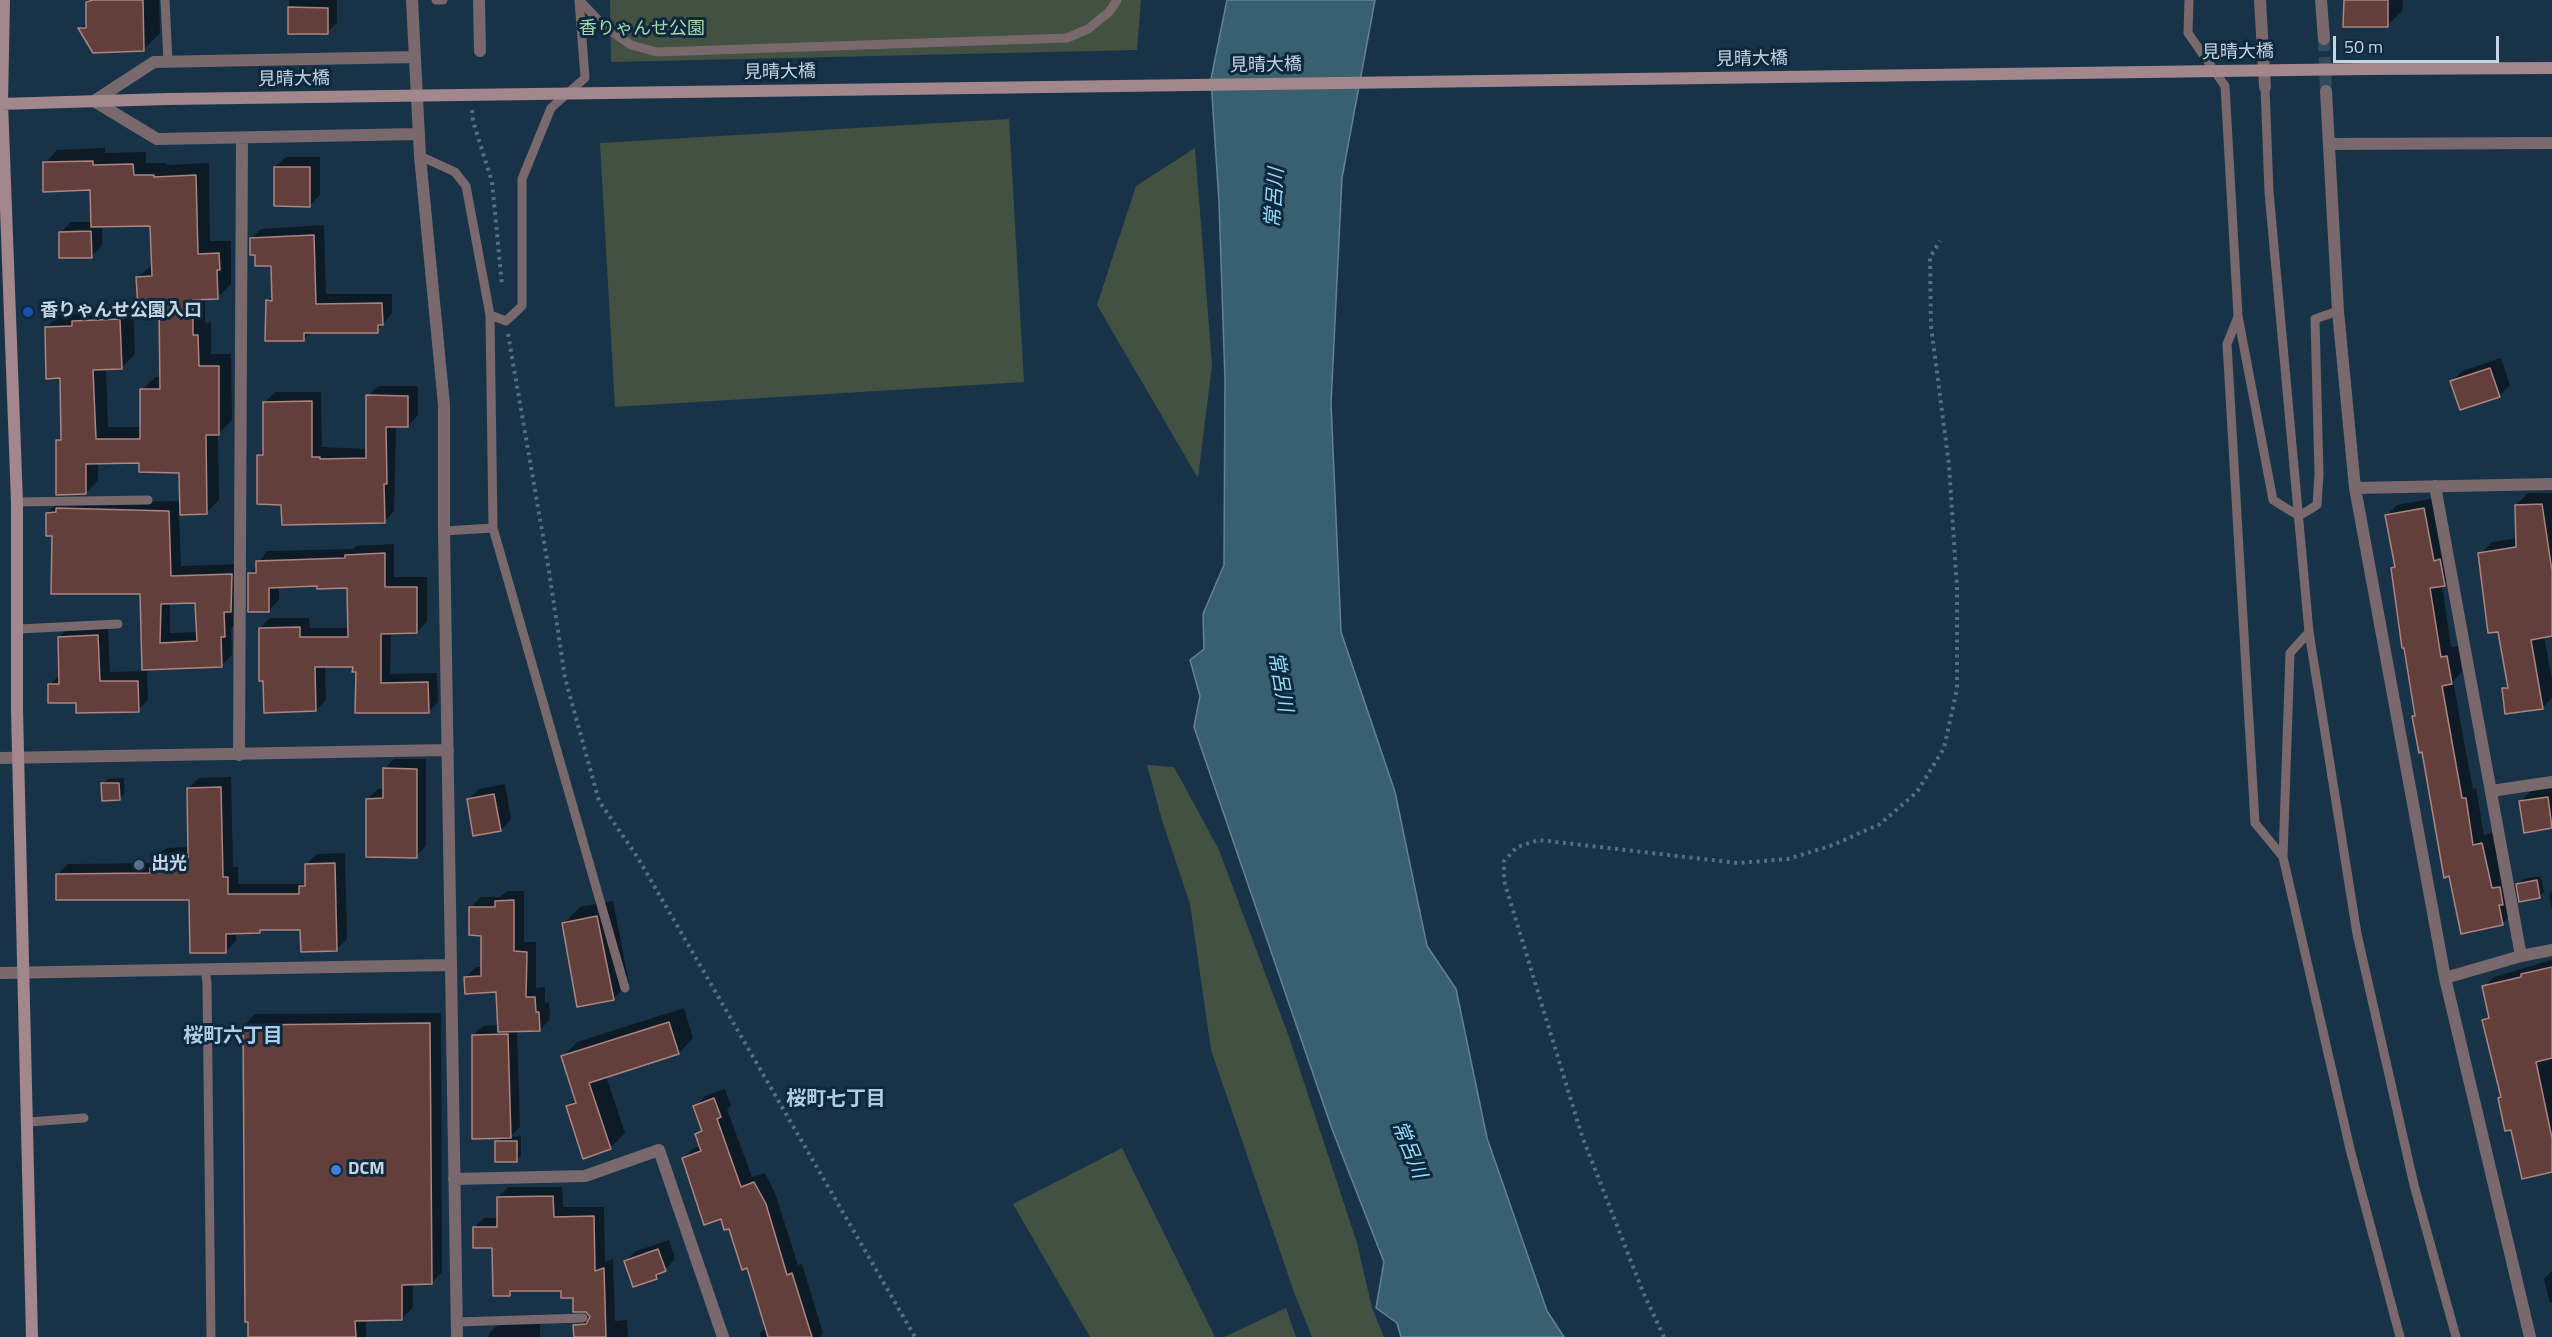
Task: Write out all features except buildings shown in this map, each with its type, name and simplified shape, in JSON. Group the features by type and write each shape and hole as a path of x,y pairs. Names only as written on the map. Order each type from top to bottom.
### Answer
{"main road":[{"path":"4,0 1,103 17,502 18,758 25,972 32,1337"},
{"name":"見晴大橋","path":"1,103 2552,68"}],"street":[{"path":"412,0 420,156 444,405 450,965 457,1337"},
{"path":"479,0 480,51"},
{"path":"2260,0 2265,87"},
{"path":"2321,0 2324,39"},
{"path":"415,57 154,62 94,101 157,140 419,134"},
{"path":"2326,91 2338,311 2355,488 2445,978 2530,1337"},
{"path":"239,755 242,139"},
{"path":"2330,144 2552,142"},
{"path":"2355,488 2552,484"},
{"path":"2435,486 2522,956"},
{"path":"0,758 448,750"},
{"path":"2491,791 2552,782"},
{"path":"2445,978 2552,950"},
{"path":"0,973 450,965"},
{"path":"454,1179 585,1176 659,1150 723,1337"}],"lane":[{"path":"165,0 168,62"},
{"path":"436,0 443,0"},
{"path":"490,315 506,321 522,306 522,179 551,108 585,78 579,0 603,26 631,45 657,52 1068,38 1088,29 1108,12 1117,0"},
{"path":"2189,0 2188,33 2225,86 2238,316 2273,500 2299,516"},
{"path":"2265,87 2269,192 2309,632 2357,934 2414,1185 2456,1337"},
{"path":"420,156 455,172 466,186 490,315 493,528 625,988"},
{"path":"2299,516 2317,505 2319,474 2315,319 2338,311"},
{"path":"2238,316 2227,344 2255,823 2283,856"},
{"path":"17,502 148,500"},
{"path":"444,531 493,528"},
{"path":"19,629 118,624"},
{"path":"2309,632 2290,653 2283,856 2350,1149 2400,1337"},
{"path":"205,969 212,1337"},
{"path":"28,1122 84,1118"},
{"path":"456,1322 583,1318"}],"path":[{"path":"472,100 473,121 492,182 502,286"},
{"path":"1664,1337 1643,1292 1582,1136 1504,881 1504,861 1517,847 1539,840 1738,863 1788,859 1833,845 1880,824 1917,792 1944,748 1958,689 1957,588 1949,465 1931,326 1930,257 1940,241"},
{"path":"506,321 565,678 599,801 644,868 915,1337"}],"green space":[{"name":"香りゃんせ公園","path":"610,0 1141,0 1137,50 611,62"},
{"path":"1009,119 1024,382 615,407 600,143"},
{"path":"1195,148 1212,365 1198,478 1097,305 1136,186"},
{"path":"1147,765 1174,767 1219,850 1289,1037 1357,1243 1372,1308 1384,1337 1312,1337 1295,1295 1211,1050 1190,904 1162,820"},
{"path":"1122,1148 1215,1337 1090,1337 1013,1204"},
{"path":"1286,1308 1296,1337 1224,1337"}],"water":[{"name":"常呂川","path":"1227,0 1375,0 1342,178 1331,403 1341,632 1395,792 1427,946 1456,989 1487,1138 1547,1311 1564,1337 1401,1337 1397,1323 1376,1308 1384,1262 1332,1129 1194,727 1200,696 1190,660 1204,649 1203,614 1224,565 1225,380 1219,202 1211,79"}],"tunnel":[{"path":"2324,39 2326,91"}],"place":[{"name":"香りゃんせ公園入口","path":"28,312"},
{"name":"出光","path":"139,865"},
{"name":"DCM","path":"336,1170"}],"district":[{"name":"桜町六丁目","path":"233,1037"},
{"name":"桜町七丁目","path":"836,1100"}]}
